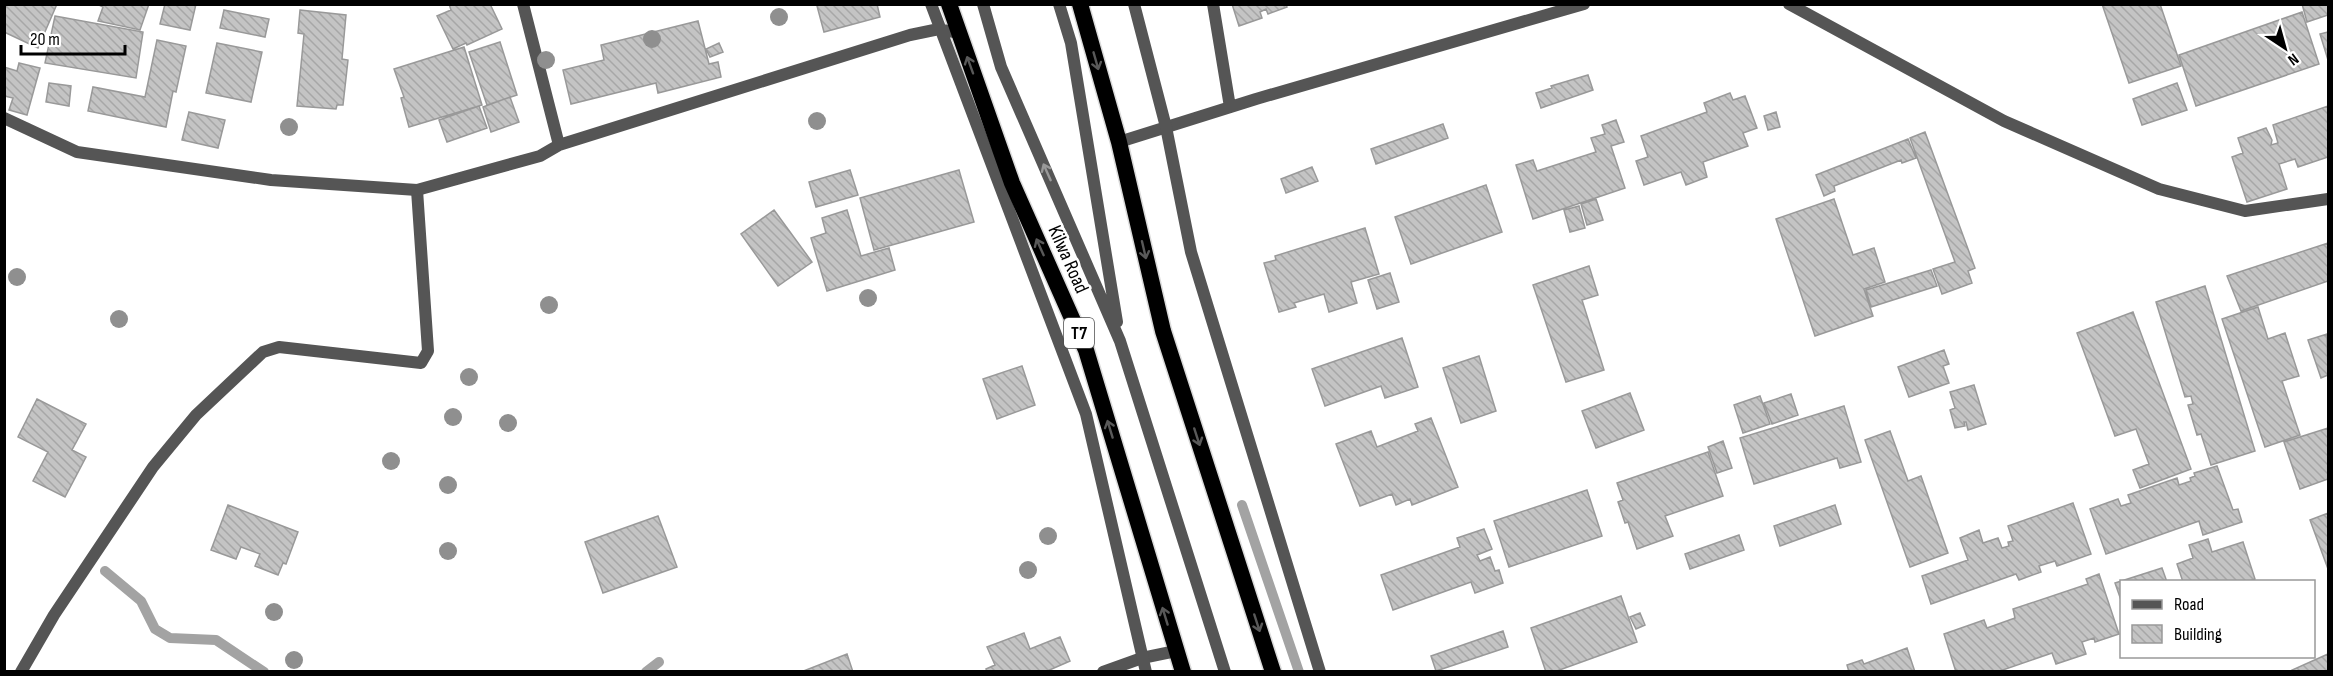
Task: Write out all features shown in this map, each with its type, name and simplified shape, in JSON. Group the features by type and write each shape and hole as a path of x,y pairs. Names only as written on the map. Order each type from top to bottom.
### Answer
{"highway":[{"name":"Kilwa Road","path":"949,4 1012,183 1086,350 1183,672"},
{"path":"1080,4 1119,142 1163,331 1273,672"}],"street":[{"path":"523,4 559,145"},
{"path":"931,4 1086,414 1146,672"},
{"path":"982,4 1001,67 1120,341 1225,672"},
{"path":"1059,4 1071,44 1120,341"},
{"path":"1134,4 1166,127 1191,252 1320,672"},
{"path":"1213,4 1230,107"},
{"path":"1119,142 1230,107 1584,4"},
{"path":"1789,4 2004,121 2159,189 2245,211 2328,199"},
{"path":"4,118 77,152 271,180 417,190 540,156 559,145 898,38 939,29 958,33"},
{"path":"21,672 54,615 153,467 196,415 263,352 279,347 421,363 429,351 417,190"},
{"path":"1104,672 1142,658 1176,651"}],"building":[{"path":"7,4 57,4 38,48 4,32 4,12"},
{"path":"97,4 149,4 140,30 98,21 103,7"},
{"path":"165,4 196,4 190,30 160,24"},
{"path":"449,4 490,4 502,29 453,49 437,16 451,10"},
{"path":"822,4 877,4 880,17 824,32 817,6"},
{"path":"1232,4 1286,4 1287,7 1268,14 1266,9 1260,12 1262,18 1239,26"},
{"path":"2102,4 2160,4 2181,66 2129,83"},
{"path":"2302,4 2328,4 2328,15 2307,22"},
{"path":"224,10 269,19 265,37 220,28"},
{"path":"300,10 346,15 342,59 348,60 343,105 337,105 336,109 297,106 304,34 298,33"},
{"path":"2302,12 2319,64 2196,106 2179,55"},
{"path":"55,16 143,32 136,78 45,63"},
{"path":"698,21 709,64 718,62 721,77 658,93 656,83 571,104 563,70 604,60 601,45"},
{"path":"2328,32 2328,60 2320,34"},
{"path":"157,40 186,46 176,92 173,91 166,127 88,111 93,87 145,97"},
{"path":"500,42 517,95 487,105 469,52"},
{"path":"217,43 262,52 251,102 206,93"},
{"path":"719,43 723,52 710,57 706,49"},
{"path":"464,47 482,105 409,127 401,98 404,97 394,69"},
{"path":"19,63 40,68 27,115 9,110 13,98 4,96 4,67 17,71"},
{"path":"1588,75 1593,90 1541,108 1536,93"},
{"path":"49,83 71,86 69,106 46,102"},
{"path":"2177,83 2187,110 2142,125 2133,99"},
{"path":"1730,93 1733,100 1745,96 1757,128 1743,133 1748,146 1703,162 1707,177 1686,185 1681,172 1644,185 1636,161 1648,157 1641,136 1707,112 1704,103"},
{"path":"510,97 519,122 491,132 483,107"},
{"path":"479,106 487,128 447,142 439,120"},
{"path":"2328,106 2328,157 2298,167 2295,159 2279,164 2287,189 2247,202 2232,157 2243,153 2238,138 2266,128 2272,140 2271,145 2278,143 2273,125"},
{"path":"189,112 225,120 218,148 182,140"},
{"path":"1776,112 1780,127 1768,130 1764,116"},
{"path":"1616,120 1624,142 1611,146 1625,188 1533,219 1516,165 1533,160 1537,171 1596,152 1591,138 1605,134 1602,125"},
{"path":"1443,124 1448,138 1376,164 1371,149"},
{"path":"1925,132 1975,268 1968,271 1972,283 1942,294 1933,269 1955,262 1910,138"},
{"path":"1908,139 1916,158 1902,163 1901,160 1834,186 1835,191 1824,196 1816,175"},
{"path":"1312,167 1318,181 1286,193 1281,179"},
{"path":"850,170 858,195 816,207 809,182"},
{"path":"959,170 974,222 874,250 860,198"},
{"path":"1486,185 1502,232 1411,264 1395,217"},
{"path":"1596,199 1603,220 1587,225 1581,204"},
{"path":"1834,199 1853,255 1874,248 1885,282 1864,289 1873,316 1815,336 1776,219"},
{"path":"1579,206 1585,228 1570,232 1564,210"},
{"path":"774,210 812,262 778,286 741,234"},
{"path":"847,210 861,256 889,248 895,270 827,291 811,238 826,233 822,218"},
{"path":"1365,228 1379,274 1351,282 1357,303 1329,312 1324,294 1294,303 1296,307 1279,312 1264,263 1276,260 1275,256"},
{"path":"2328,243 2328,281 2241,311 2227,276"},
{"path":"1589,266 1598,295 1582,300 1604,370 1566,382 1533,285"},
{"path":"1931,270 1937,286 1871,307 1866,290"},
{"path":"1390,273 1399,302 1377,309 1368,280"},
{"path":"2205,286 2255,451 2211,465 2201,434 2197,435 2188,405 2193,404 2191,396 2185,397 2156,302"},
{"path":"2258,307 2268,339 2285,333 2299,376 2282,381 2300,435 2265,447 2222,319"},
{"path":"2133,312 2191,469 2140,488 2133,470 2149,464 2136,429 2115,436 2077,333"},
{"path":"2327,334 2328,375 2321,378 2308,340"},
{"path":"1402,338 1418,387 1385,398 1381,386 1325,406 1312,369"},
{"path":"1944,350 1949,364 1943,366 1949,383 1909,397 1898,367"},
{"path":"1479,356 1496,411 1461,423 1443,368"},
{"path":"1022,366 1035,405 997,419 983,379"},
{"path":"1974,385 1986,424 1968,430 1964,422 1965,426 1955,428 1950,410 1955,408 1950,392"},
{"path":"1630,393 1644,430 1596,448 1582,411"},
{"path":"1791,394 1798,415 1772,424 1764,403"},
{"path":"1760,396 1770,424 1743,433 1734,405"},
{"path":"37,399 86,424 72,450 86,457 65,497 33,481 48,452 18,437"},
{"path":"1844,406 1861,462 1840,468 1837,458 1754,484 1740,438"},
{"path":"1431,418 1458,487 1412,505 1410,499 1396,505 1392,494 1360,506 1336,444 1371,431 1377,447 1418,431 1415,424"},
{"path":"2328,428 2328,479 2300,489 2284,442"},
{"path":"1890,431 1908,481 1921,476 1948,553 1910,567 1865,440"},
{"path":"1723,441 1732,468 1717,473 1708,447"},
{"path":"1708,452 1723,496 1665,516 1673,536 1637,549 1618,502 1623,500 1617,483"},
{"path":"2217,466 2233,510 2238,509 2242,522 2203,535 2199,521 2106,554 2090,509 2118,499 2121,506 2131,503 2128,495 2177,478 2179,485 2191,481 2190,478 2195,476 2194,473"},
{"path":"1587,490 1602,536 1509,567 1494,521"},
{"path":"2073,503 2091,554 2057,566 2055,561 2039,566 2041,572 2019,580 2016,574 1931,604 1922,576 1968,560 1960,538 1979,530 1983,543 1998,538 2002,548 2009,546 2008,542 2013,541 2008,526"},
{"path":"228,505 298,532 286,564 283,563 278,575 255,566 260,554 241,547 236,559 211,550"},
{"path":"1835,505 1841,524 1780,546 1774,526"},
{"path":"2328,513 2328,569 2310,520"},
{"path":"658,516 677,567 603,593 585,542"},
{"path":"1484,529 1492,549 1477,555 1480,561 1490,557 1495,571 1499,570 1503,583 1475,593 1471,582 1393,610 1381,575 1460,547 1457,538"},
{"path":"1739,535 1744,550 1690,569 1685,554"},
{"path":"2208,539 2212,552 2243,542 2255,579 2182,580 2177,564 2193,558 2189,545"},
{"path":"2162,568 2166,580 2124,580"},
{"path":"2099,574 2119,634 2095,642 2094,638 2082,642 2086,654 2056,664 2052,653 1997,672 1956,672 1944,634 1984,620 1987,628 2015,618 2013,609 2088,584 2086,579"},
{"path":"2120,581 2120,597 2115,583"},
{"path":"1621,596 1637,642 1554,672 1546,672 1531,628"},
{"path":"1640,613 1645,625 1636,629 1630,617"},
{"path":"1503,631 1508,647 1436,671 1431,656"},
{"path":"1024,633 1030,649 1060,637 1070,661 1045,672 987,672 986,669 995,665 987,647"},
{"path":"1907,648 1915,672 1849,672 1847,665 1862,660 1864,664"},
{"path":"847,654 853,672 801,672"},
{"path":"2328,654 2328,672 2293,672 2292,670"}],"waterway":[{"path":"1242,505 1299,672"},
{"path":"105,571 141,601 155,629 170,638 216,640 264,672"},
{"path":"646,672 659,662"}]}
